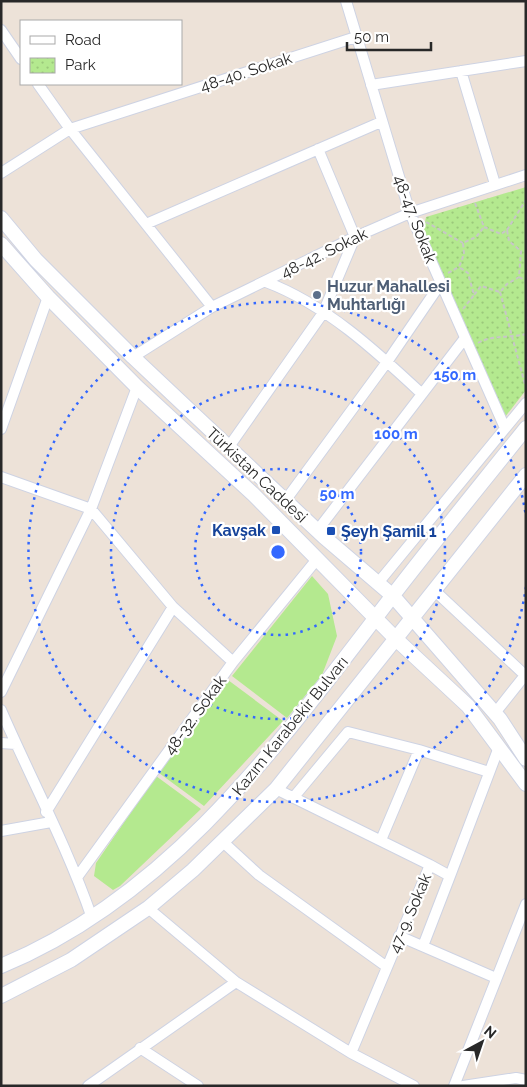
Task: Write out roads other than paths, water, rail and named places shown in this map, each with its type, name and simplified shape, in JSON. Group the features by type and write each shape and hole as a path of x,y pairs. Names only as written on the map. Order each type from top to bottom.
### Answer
{"street":[{"name":"48-47. Sokak","path":"346,1 410,213 505,428"},
{"path":"1,30 20,58"},
{"name":"48-40. Sokak","path":"1,173 70,129 356,37"},
{"path":"371,85 526,61"},
{"path":"461,71 495,184"},
{"path":"39,85 70,129 212,307"},
{"path":"146,224 381,122"},
{"path":"228,448 324,313 355,237 318,149"},
{"name":"48-42. Sokak","path":"133,357 212,307 355,237 410,213 526,175"},
{"name":"Türkistan Caddesi","path":"1,218 36,260 133,357 317,531 393,596 495,713 526,759"},
{"name":"Türkistan Caddesi","path":"1,244 48,297 137,387 318,558 397,640 468,706 526,784"},
{"path":"266,282 292,292 324,313 387,362 422,394"},
{"path":"285,501 387,362 441,283"},
{"path":"1,429 48,297"},
{"path":"317,531 465,338"},
{"path":"1,692 91,509 137,387"},
{"path":"378,583 526,402"},
{"name":"Kazım Karabekir Bulvarı","path":"1,966 52,941 92,918 135,889 234,796 292,727 375,618 526,428"},
{"name":"Kazım Karabekir Bulvarı","path":"1,996 71,960 148,908 222,842 276,789 397,640 526,475"},
{"path":"1,476 91,509 173,607 232,662"},
{"name":"48-32. Sokak","path":"78,876 232,662 318,558"},
{"path":"435,591 525,675 495,713"},
{"path":"46,812 173,607"},
{"path":"1,710 46,812 78,876 92,918"},
{"path":"293,798 348,732 419,750 489,772"},
{"path":"1,743 16,744"},
{"name":"47-9. Sokak","path":"351,1053 430,865 450,876 499,747"},
{"path":"381,840 419,750"},
{"path":"276,789 430,865"},
{"path":"1,831 51,822"},
{"path":"222,842 259,875 387,967"},
{"path":"423,946 450,876"},
{"path":"454,1086 526,904"},
{"path":"148,908 236,982 351,1053 412,1086"},
{"path":"399,936 496,978"},
{"path":"88,1086 236,982"},
{"path":"140,1048 198,1086"},
{"path":"463,1086 516,1078 526,1080"}],"place":[{"name":"Huzur Mahallesi Muhtarlığı","path":"317,295"},
{"name":"Kavşak","path":"276,530"},
{"name":"Şeyh Şamil 1","path":"331,531"}]}
